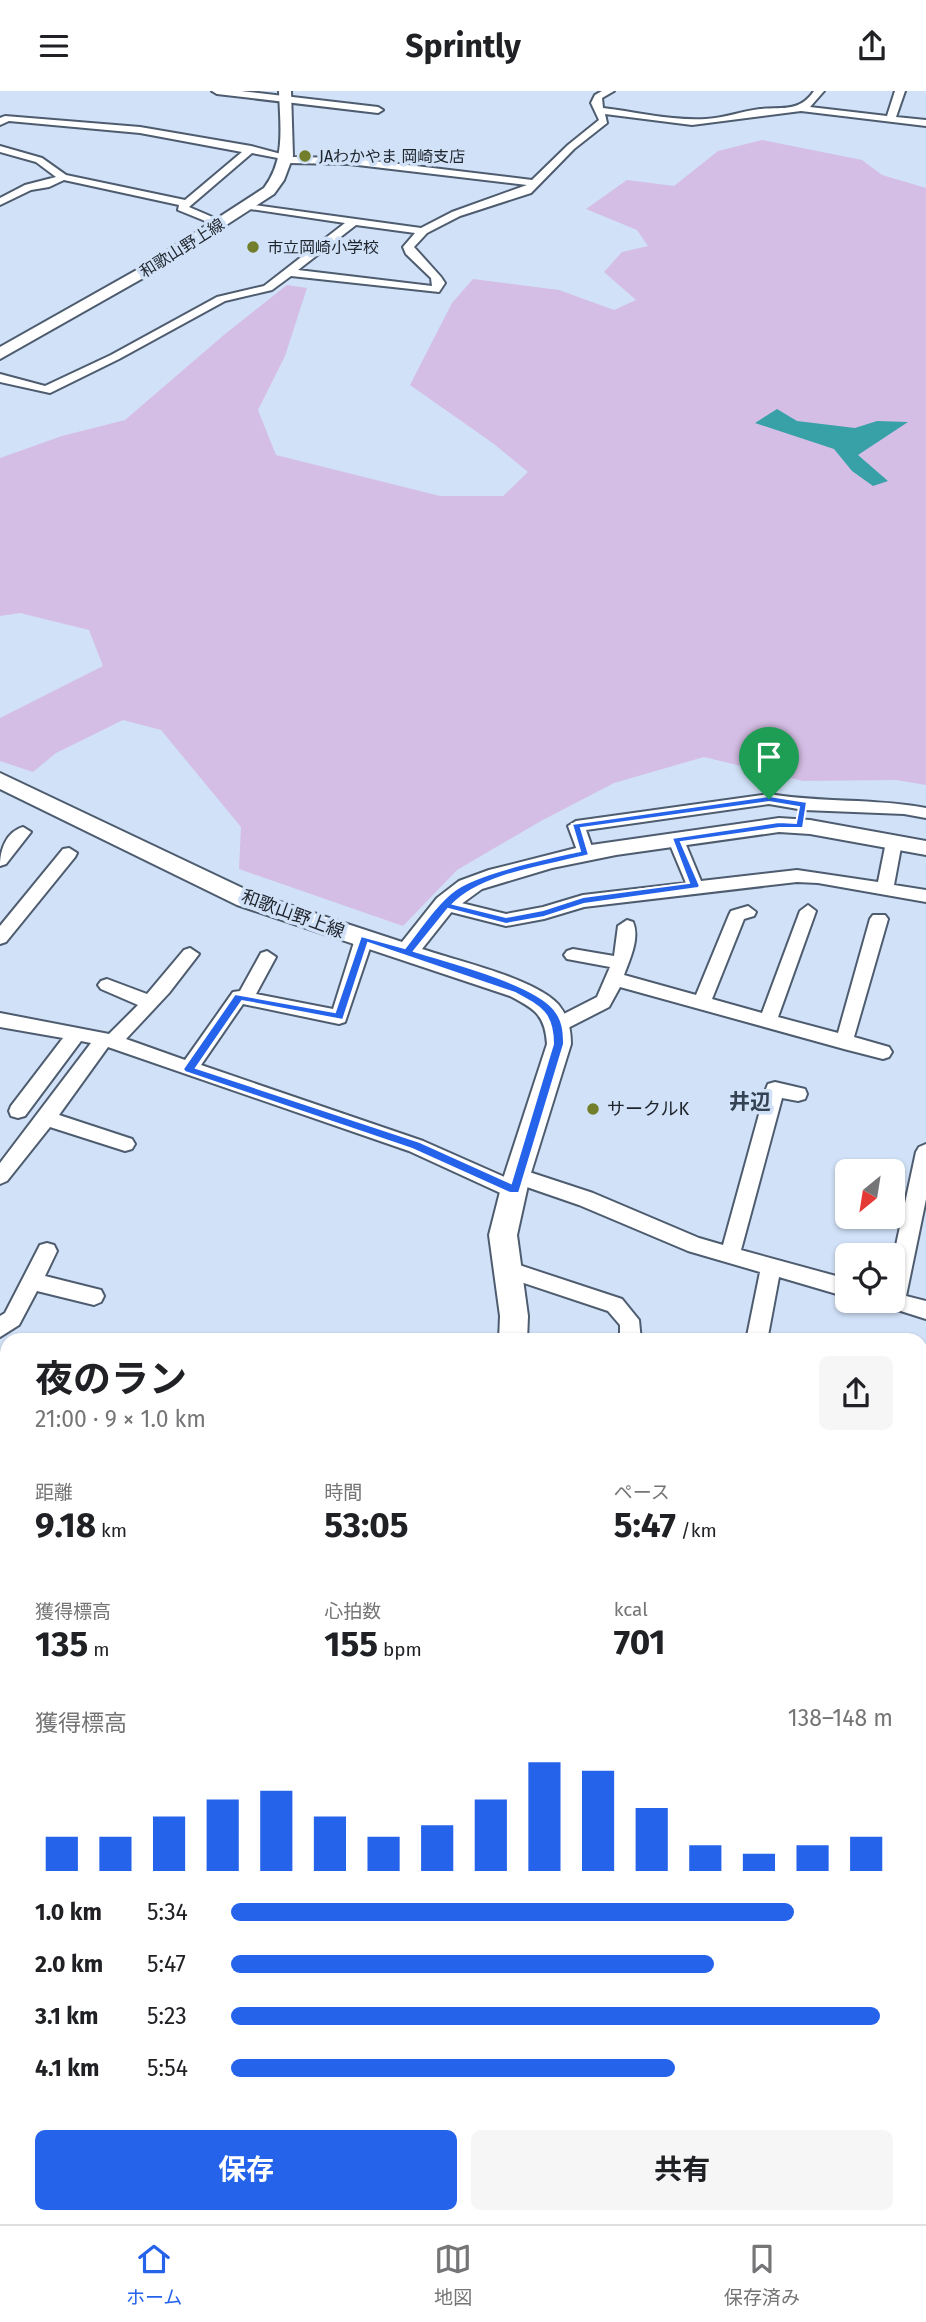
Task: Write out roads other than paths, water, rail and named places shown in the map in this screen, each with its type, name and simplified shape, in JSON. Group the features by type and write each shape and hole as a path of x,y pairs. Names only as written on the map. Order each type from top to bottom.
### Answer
{"main road":[{"path":"285,95 287,158"},
{"name":"和歌山野上線","path":"0,354 147,270 250,206 278,181 287,158"},
{"name":"和歌山野上線","path":"0,780 245,899 519,990 550,1011 558,1025"},
{"path":"407,952 458,892 488,878 586,853 779,825 802,815 894,842 926,848"},
{"path":"513,1333 514,1316 503,1235 558,1044 558,1025"}],"street":[{"path":"217,91 285,95 378,110"},
{"path":"288,272 435,290 439,283 436,277 408,247 423,231 456,214 527,191 532,183 604,121 598,110 598,97 609,91"},
{"path":"804,109 819,91"},
{"path":"891,119 900,91"},
{"path":"598,110 702,123 760,112 794,113 804,109 926,123"},
{"path":"0,122 8,118 140,129 287,158 349,161 532,183"},
{"path":"0,149 39,160 63,177 187,204"},
{"path":"220,224 182,208 251,149"},
{"path":"0,202 29,187 45,185 63,177"},
{"path":"250,206 423,231"},
{"path":"0,377 46,390 221,299 268,288 353,222"},
{"path":"586,853 576,826 769,799 802,815 904,809 926,813"},
{"path":"0,860 23,832"},
{"path":"676,840 695,886"},
{"path":"885,890 894,842"},
{"path":"0,938 69,853"},
{"path":"445,905 506,921 583,901 797,876 818,877 926,896"},
{"path":"768,1021 808,911"},
{"path":"702,1003 737,915 748,912"},
{"path":"844,1041 879,919"},
{"path":"558,1025 603,1002 608,996 625,949 626,926"},
{"path":"189,1069 239,997 339,1017 365,939"},
{"path":"0,1175 108,1041 169,983 190,954"},
{"path":"573,955 702,1003 883,1052"},
{"path":"245,998 267,957"},
{"path":"107,985 149,1002"},
{"path":"0,1020 108,1041 516,1183 586,1199 695,1245 835,1284"},
{"path":"18,1111 77,1033"},
{"path":"730,1255 775,1089 798,1094"},
{"path":"47,1118 125,1144"},
{"path":"905,1250 926,1152"},
{"path":"0,1329 12,1319 47,1251"},
{"path":"758,1333 771,1266"},
{"path":"507,1269 615,1305 628,1317 633,1333"},
{"path":"32,1281 94,1296"},
{"path":"905,1304 926,1310"}],"place":[{"name":"JAわかやま 岡崎支店","path":"305,156"},
{"name":"市立岡崎小学校","path":"253,247"},
{"name":"サークルK","path":"593,1109"}],"district":[{"name":"井辺","path":"750,1102"}]}
